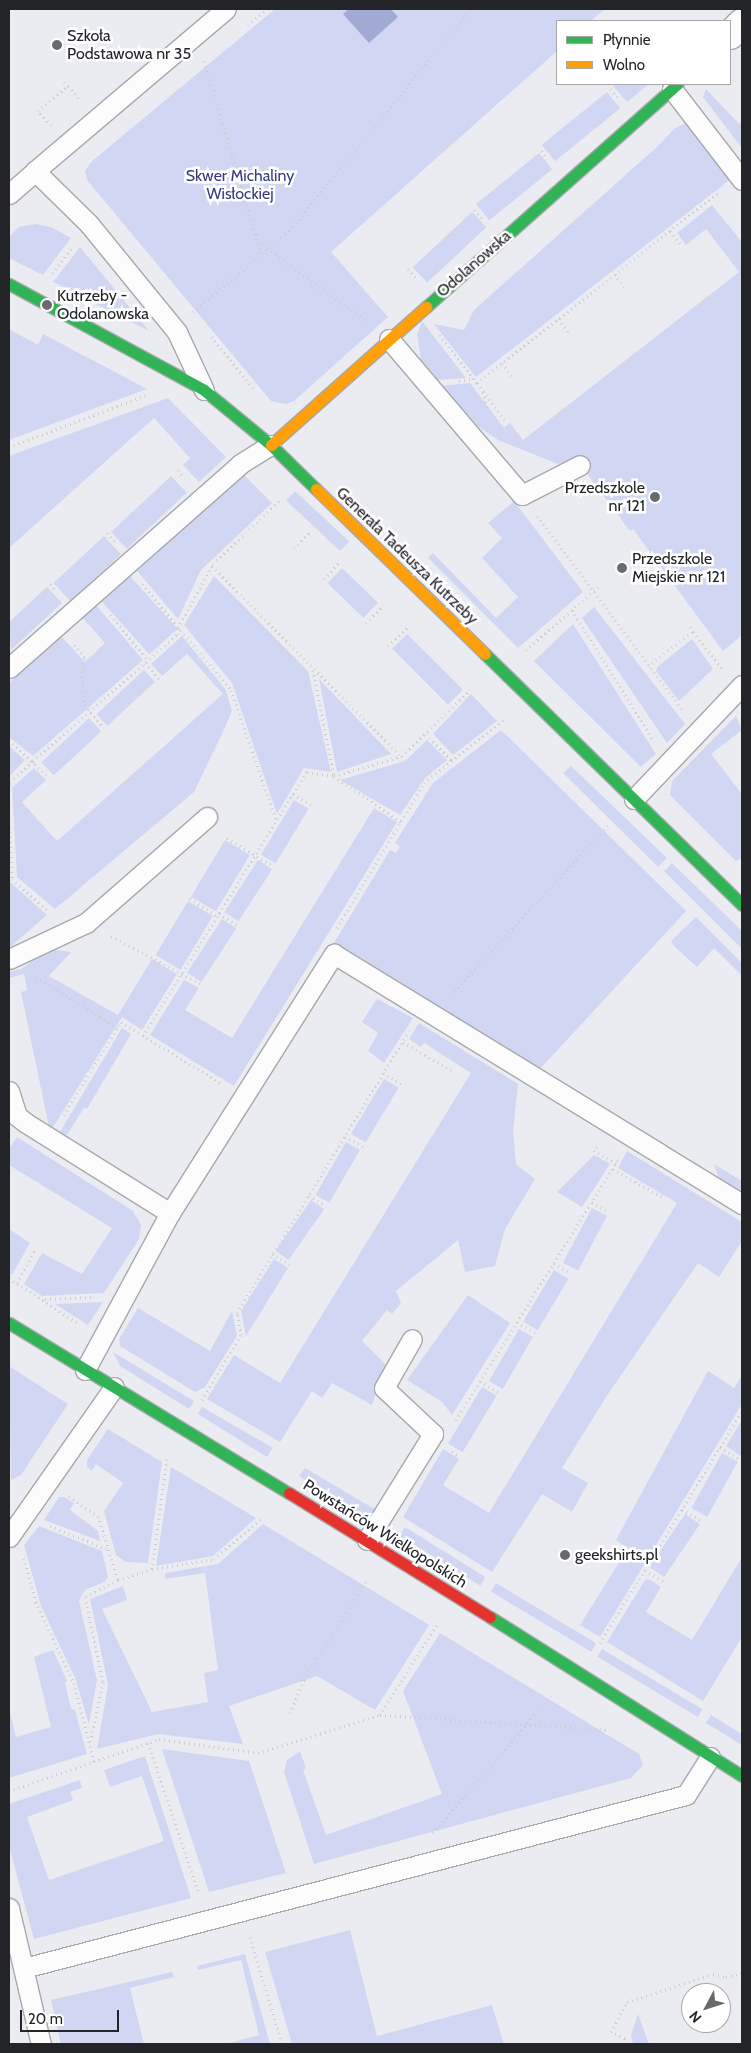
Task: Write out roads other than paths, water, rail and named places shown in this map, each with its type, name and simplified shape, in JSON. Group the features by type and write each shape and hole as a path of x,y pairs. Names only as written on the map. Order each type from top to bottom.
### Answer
{"street":[{"path":"731,34 742,23"},
{"name":"Odolanowska","path":"271,445 389,338 675,86"},
{"name":"Generała Tadeusza Kutrzeby","path":"9,284 204,390 271,445 742,905"},
{"name":"Powstańców Wielkopolskich","path":"9,1323 367,1540 742,1776"}],"lane":[{"path":"9,194 226,9"},
{"path":"675,86 741,178"},
{"path":"35,171 90,224 177,332 204,390"},
{"path":"389,338 522,495 580,465"},
{"path":"9,668 127,566 240,464 271,445"},
{"path":"634,799 740,687"},
{"path":"12,958 86,923 207,817"},
{"path":"85,1370 170,1213 334,954 742,1204"},
{"path":"9,1091 17,1116 170,1213"},
{"path":"367,1540 433,1434 384,1388 412,1339"},
{"path":"16,1527 114,1388"},
{"path":"24,1968 686,1795 710,1757"},
{"path":"9,1908 41,2044"}],"place":[{"name":"Szkoła Podstawowa nr 35","path":"57,45"},
{"name":"Kutrzeby - Odolanowska","path":"47,305"},
{"name":"Przedszkole nr 121","path":"655,497"},
{"name":"Przedszkole Miejskie nr 121","path":"622,568"},
{"name":"geekshirts.pl","path":"565,1555"}],"park label":[{"name":"Skwer Michaliny Wisłockiej","path":"240,185"}]}
